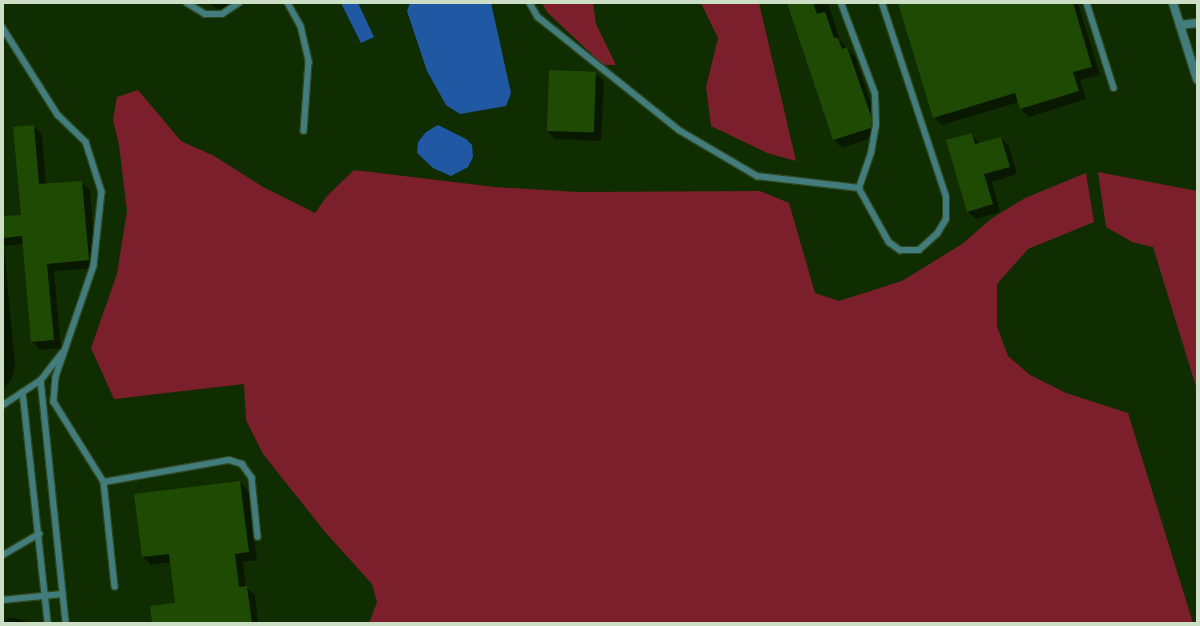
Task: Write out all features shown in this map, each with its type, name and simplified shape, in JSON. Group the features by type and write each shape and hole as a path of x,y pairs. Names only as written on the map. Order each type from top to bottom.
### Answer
{"street":[{"path":"1173,3 1197,79"},
{"path":"1180,25 1197,23"}],"lane":[{"path":"187,3 205,14 222,14 239,3"},
{"path":"288,3 300,26 309,62 304,131"},
{"path":"530,3 538,16 679,130 757,176 859,188"},
{"path":"841,3 875,94 876,125 873,146 859,188 889,242 900,250 919,250 937,234 946,219 946,197 882,3"},
{"path":"1088,3 1114,88"},
{"path":"3,28 58,116 86,142 102,192 94,266 56,377 54,402 104,482 115,586"},
{"path":"3,405 41,380 66,348"},
{"path":"41,380 66,623"},
{"path":"24,392 48,623"},
{"path":"104,482 229,460 242,464 252,478 258,537"},
{"path":"3,555 39,534"},
{"path":"3,600 62,594"}],"shaded area":[{"path":"542,3 593,3 596,24 616,65 603,65 547,12"},
{"path":"701,3 759,3 796,161 767,153 711,126 706,87 718,38"},
{"path":"138,90 181,141 214,156 263,187 315,213 327,196 354,170 495,187 578,192 760,191 789,203 815,293 839,301 902,281 962,244 991,219 1025,198 1086,173 1094,222 1028,249 997,284 997,326 1008,356 1030,375 1066,393 1128,413 1193,623 369,623 377,602 372,584 326,533 263,454 246,420 244,384 114,399 91,348 117,274 127,211 119,145 113,120 117,97"},
{"path":"1098,172 1197,191 1197,390 1153,247 1132,242 1106,227"}],"water":[{"path":"341,3 358,3 374,37 361,43"},
{"path":"410,3 491,3 511,93 506,106 460,114 446,105 427,71 407,11"},
{"path":"438,125 466,139 472,145 473,157 468,167 451,176 433,168 417,153 418,142 426,132"}],"building":[{"path":"787,3 813,3 817,14 825,12 834,38 838,38 842,49 847,47 872,119 871,128 833,140"},
{"path":"898,3 1073,3 1092,67 1073,72 1079,91 1020,109 1015,93 933,118"},
{"path":"549,70 596,72 594,133 547,131"},
{"path":"34,125 39,184 82,181 89,260 47,264 54,340 31,342 22,236 3,238 3,216 21,215 13,127"},
{"path":"972,133 975,144 1001,137 1010,167 984,174 993,204 967,212 946,140"},
{"path":"240,481 249,552 235,554 239,587 247,586 252,623 152,623 150,606 175,603 169,554 142,557 134,494"}]}
